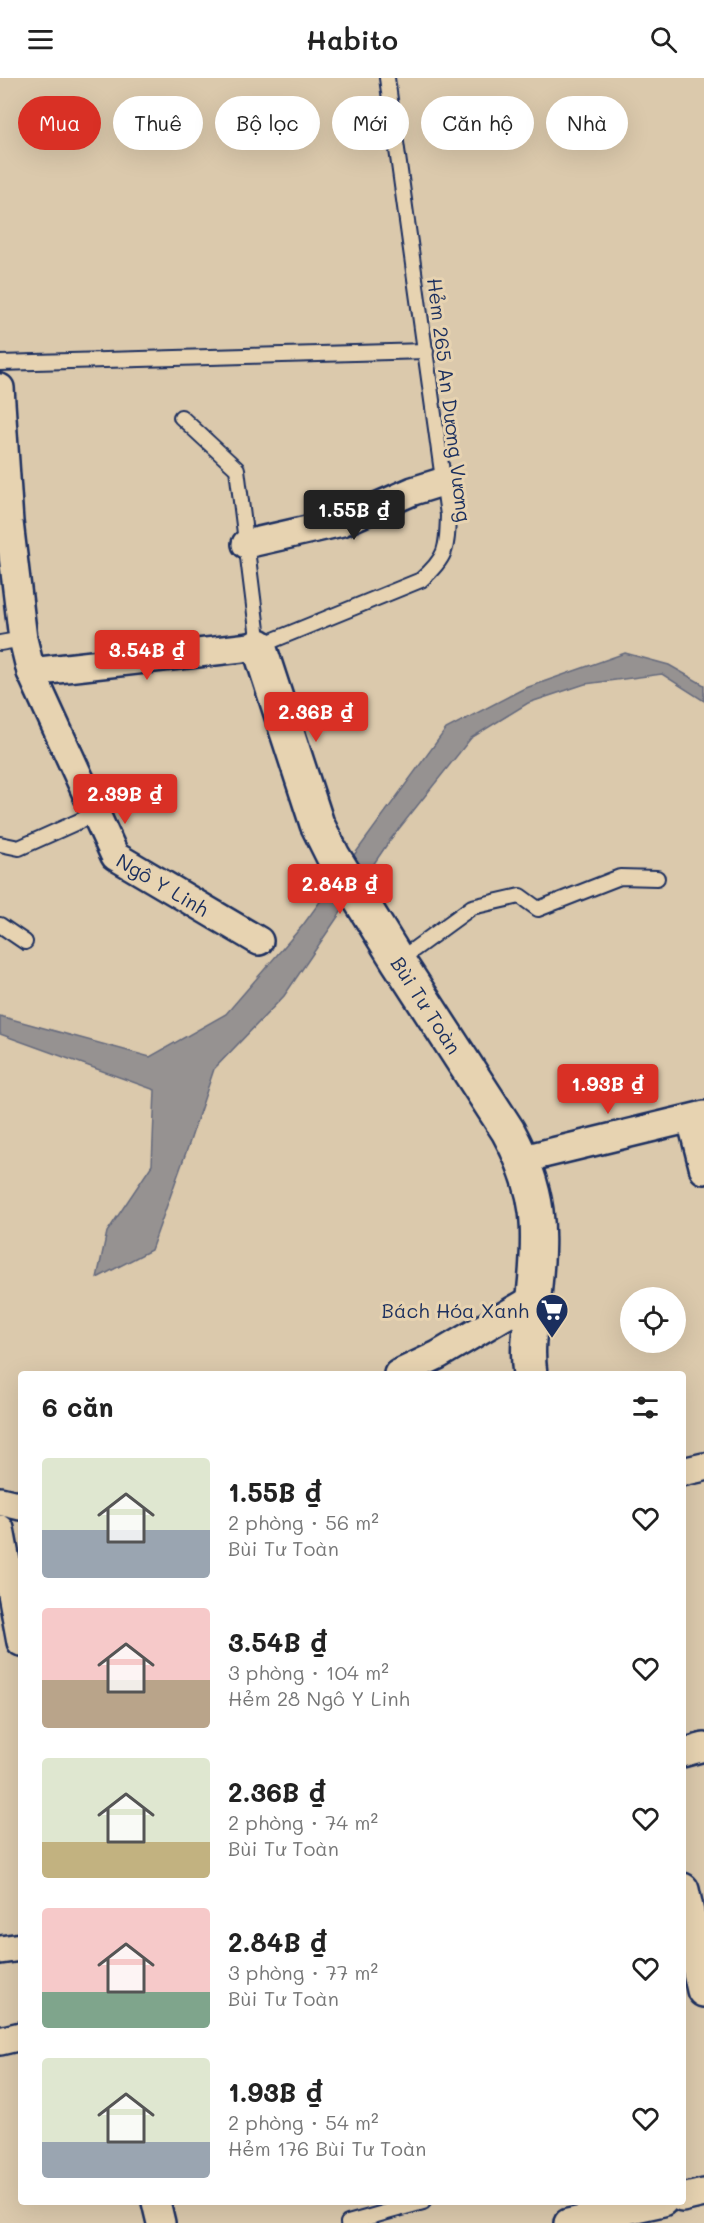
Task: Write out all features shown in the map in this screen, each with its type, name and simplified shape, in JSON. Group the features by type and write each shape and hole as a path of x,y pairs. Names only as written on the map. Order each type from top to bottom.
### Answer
{"street":[{"name":"Ngô Y Linh","path":"0,388 4,522 11,641 31,672 115,856 259,941"},
{"path":"246,544 342,522 413,491 445,481"},
{"path":"31,672 259,646"},
{"name":"Bùi Tư Toàn","path":"259,646 306,796 333,856 508,1131 523,1159 533,1191 538,1226 529,1333 530,1371"},
{"path":"523,1159 698,1117 704,1170"},
{"path":"404,1371 438,1355 533,1299"},
{"path":"686,1471 704,1467"},
{"path":"0,1501 18,1505"},
{"path":"0,1529 18,1626"},
{"path":"686,1752 704,1747"},
{"path":"691,1898 695,1973"},
{"path":"0,1950 18,1947"},
{"path":"0,2041 18,2037"},
{"path":"686,2197 704,2193"},
{"path":"157,2205 161,2223"},
{"path":"568,2223 649,2205"}],"lane":[{"name":"Hẻm 265 An Dương Vương","path":"259,646 421,580 438,565 447,545 448,515 445,481 387,78"},
{"path":"0,363 426,351"},
{"path":"181,417 237,470 259,646"},
{"path":"0,844 18,848 95,814"},
{"path":"394,955 472,907 519,897 538,909 620,877 657,878"},
{"path":"0,925 26,942"},
{"path":"348,2223 412,2205"}],"shaded area":[{"path":"625,653 669,665 704,685 704,701 662,674 585,684 528,703 471,738 390,840 284,996 214,1069 151,1250 97,1278 107,1232 152,1165 155,1090 0,1034 0,1016 150,1057 226,1014 303,925 446,729 523,689"}],"place":[{"name":"Bách Hóa Xanh","path":"552,1339"}]}
